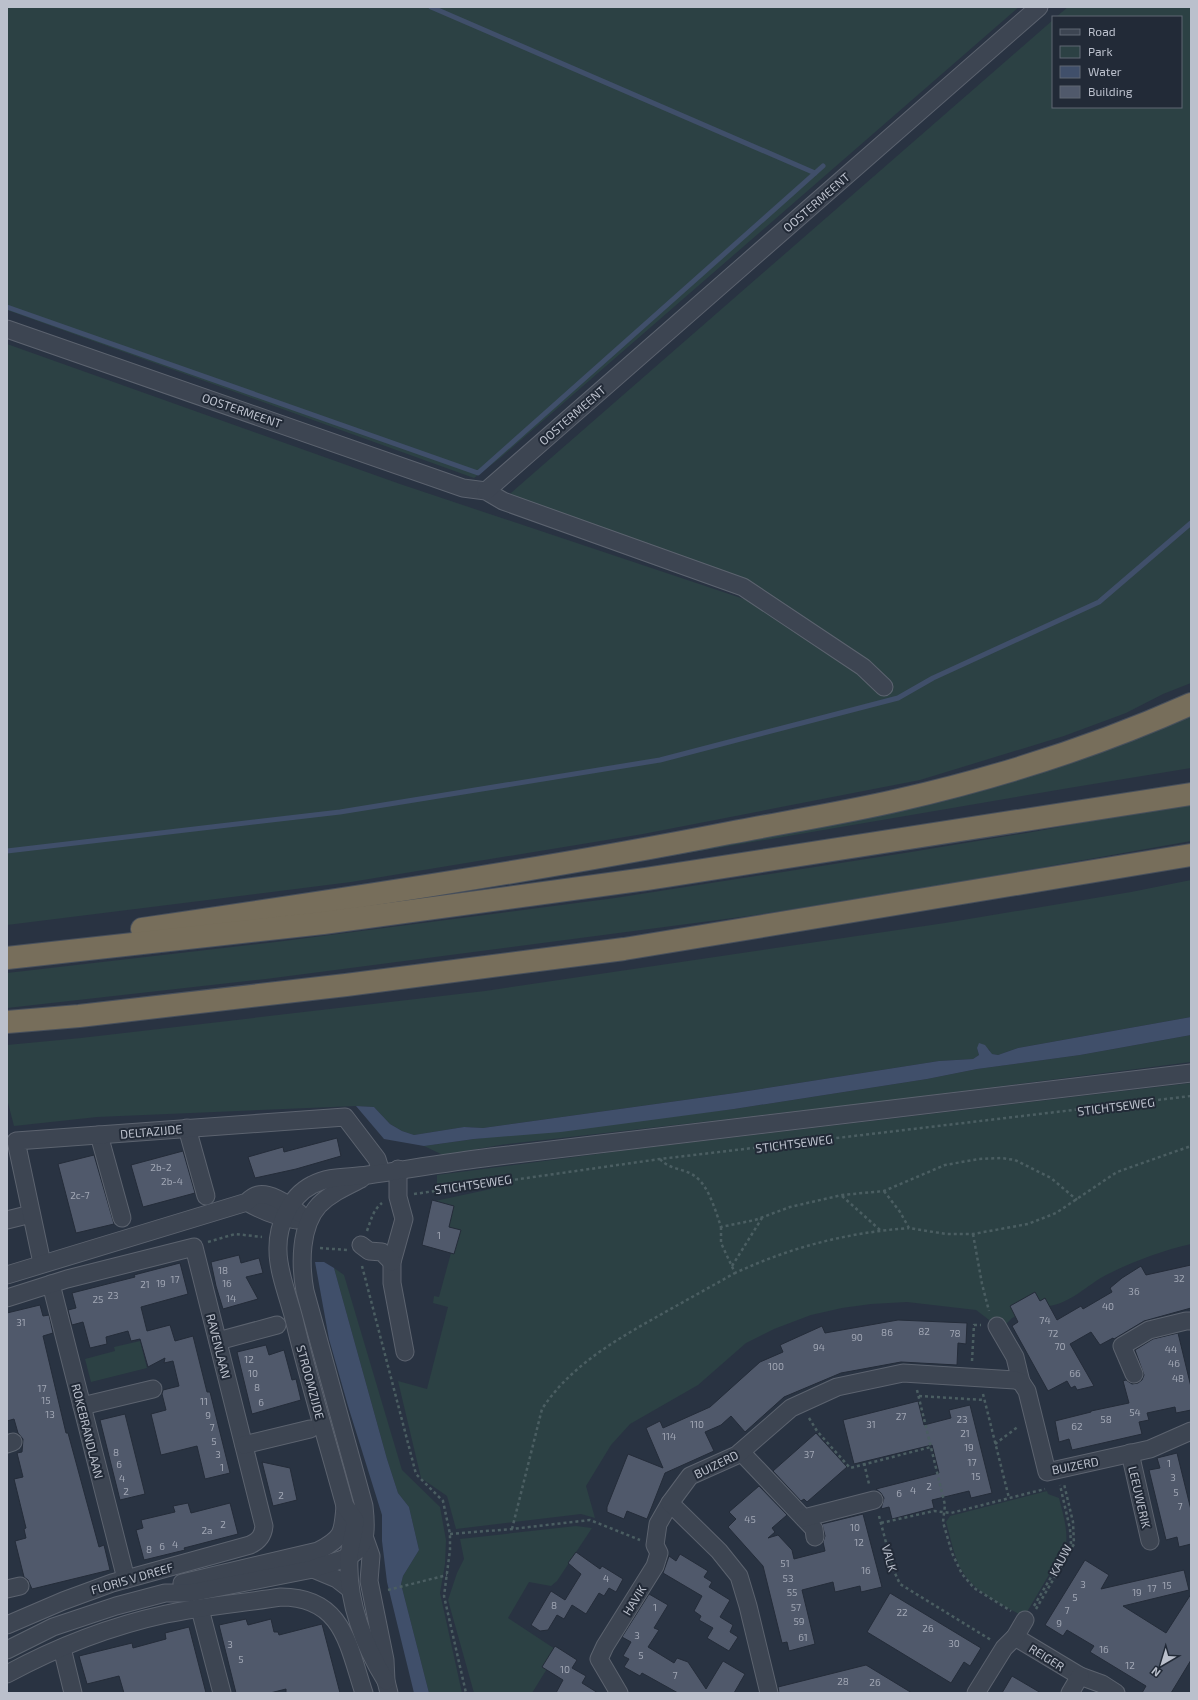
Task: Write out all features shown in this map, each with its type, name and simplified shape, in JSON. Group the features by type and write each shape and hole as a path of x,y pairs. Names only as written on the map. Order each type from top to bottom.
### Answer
{"highway":[{"path":"58,953 85,937 353,898 619,855 896,801 995,776 1078,750 1121,734 1191,704"},
{"path":"7,958 323,923 646,879 1191,794"},
{"path":"7,1022 79,1016 346,985 624,949 1191,855"}],"street":[{"name":"OOSTERMEENT","path":"7,329 463,488 486,490 1039,7"},
{"path":"486,490 503,501 743,587 863,667 884,687"},
{"name":"STICHTSEWEG","path":"288,1212 299,1193 328,1178 375,1174 398,1169 491,1156 1191,1073"},
{"name":"DELTAZIJDE","path":"42,1263 16,1141 345,1117 378,1159 375,1174"},
{"path":"187,1128 206,1196"},
{"path":"99,1135 122,1218"},
{"path":"398,1169 398,1197 404,1219 392,1262 392,1283 405,1352"},
{"name":"STICHTSEWEG","path":"310,1222 314,1212 320,1204 335,1192 375,1174"},
{"path":"7,1274 247,1202 257,1195 279,1200 288,1212 310,1222"},
{"name":"STROOMZIJDE","path":"288,1212 278,1240 279,1264 305,1364 345,1506 355,1520 349,1557 350,1589 374,1663 387,1687"},
{"path":"7,1220 31,1214"},
{"name":"STROOMZIJDE","path":"310,1222 303,1246 302,1273 305,1291 364,1506 366,1527 365,1539 371,1556 376,1586 387,1687"},
{"path":"361,1245 369,1251 382,1252 392,1262"},
{"path":"7,1298 51,1284 194,1246"},
{"name":"RAVENLAAN","path":"194,1246 264,1526 262,1535 259,1539"},
{"name":"ROKEBRANDLAAN","path":"51,1284 126,1579"},
{"name":"BUIZERD","path":"990,1321 1015,1357 1021,1382 1027,1392 1047,1472 1058,1481 1130,1454 1150,1449 1191,1431"},
{"path":"1134,1374 1122,1346 1149,1330 1186,1321 1191,1322"},
{"path":"218,1341 277,1325"},
{"name":"BUIZERD","path":"670,1503 690,1476 737,1455 791,1408 837,1387 849,1383 902,1373 1009,1379 1021,1382"},
{"path":"82,1406 153,1389"},
{"path":"244,1446 310,1429"},
{"path":"741,1452 814,1528 816,1537"},
{"name":"LEEUWERIK","path":"1130,1454 1150,1541"},
{"path":"804,1518 874,1500"},
{"path":"670,1503 719,1551 739,1576 748,1606 769,1693"},
{"name":"HAVIK","path":"620,1693 599,1659 605,1646 655,1566 659,1554 655,1545 658,1524 670,1503"},
{"name":"FLORIS V DREEF","path":"165,1593 180,1584 318,1551 333,1543 341,1532 343,1527 345,1506"},
{"name":"FLORIS V DREEF","path":"7,1625 63,1600 126,1579 243,1547 256,1542 259,1539"},
{"path":"365,1539 361,1546 349,1557 376,1586"},
{"name":"FLORIS V DREEF","path":"318,1551 349,1557"},
{"name":"FLORIS V DREEF","path":"7,1650 53,1627 116,1606 165,1593 190,1593 313,1569 324,1564 349,1557"},
{"path":"313,1569 337,1579 350,1589"},
{"path":"7,1674 62,1648 106,1631 135,1622 167,1614 281,1597 299,1599 316,1605 335,1618 343,1630 364,1693"},
{"path":"200,1609 222,1693"},
{"path":"976,1693 1004,1648 1015,1637 1025,1620"},
{"name":"REIGER","path":"1015,1637 1080,1676 1102,1684 1116,1693"},
{"path":"62,1648 73,1693"},
{"path":"1070,1693 1080,1676"}],"path":[{"name":"STICHTSEWEG","path":"361,1245 376,1207 383,1202 398,1197 436,1189 660,1159 1191,1096"},
{"path":"512,1529 542,1409 552,1394 572,1373 597,1353 634,1330 735,1273 770,1257 814,1243 855,1234 908,1228 946,1234 973,1234 1028,1224 1056,1214 1117,1172 1191,1146"},
{"path":"721,1227 762,1217 790,1207 842,1195 884,1191 945,1165 1001,1158 1015,1160 1051,1178 1077,1200"},
{"path":"660,1159 664,1164 696,1177 711,1198 721,1227 721,1243 735,1273"},
{"path":"884,1191 900,1212 908,1228"},
{"path":"842,1195 880,1230"},
{"path":"732,1266 762,1217"},
{"path":"194,1246 235,1234 278,1240"},
{"path":"973,1234 990,1321 974,1325 977,1377 1009,1498"},
{"path":"361,1245 362,1265 416,1474 443,1501 450,1534 450,1550 444,1596 466,1693"},
{"path":"915,1374 918,1396 945,1504 943,1522 952,1553 967,1581 984,1595 1025,1620"},
{"path":"918,1396 984,1400"},
{"path":"802,1402 817,1431 850,1468 864,1463 931,1447"},
{"path":"995,1444 1015,1428 1034,1420"},
{"name":"VALK","path":"864,1463 893,1569 900,1584 988,1638"},
{"name":"KAUW","path":"1025,1620 1071,1543 1070,1529 1058,1481"},
{"path":"881,1523 934,1511 951,1513 1046,1488"},
{"path":"450,1534 590,1520 655,1545"},
{"path":"376,1586 414,1582 447,1575"}],"green space":[{"path":"7,7 1019,7 499,459 474,478 7,310"},
{"path":"1068,7 1191,7 1191,683 1163,694 1126,713 1064,736 920,780 643,834 351,882 7,925 7,344 400,484 753,602 774,599 505,498 1052,21 1052,108 1182,108 1182,16 1057,16"},
{"path":"1191,710 1191,768 653,859 670,849 945,795"},
{"path":"1191,802 1191,841 960,882 756,915 266,979 7,1008 7,973 276,942 615,898 1038,831"},
{"path":"1191,880 1191,1017 1018,1048 998,1055 991,1054 989,1049 977,1048 979,1055 973,1059 939,1061 735,1093 483,1128 464,1127 414,1135 402,1131 390,1124 374,1107 356,1106 97,1117 14,1126 7,1099 7,1045 81,1038 485,991 945,923 1131,892"},
{"path":"1191,1035 1191,1062 877,1102 500,1145 443,1155 424,1146 734,1109 927,1079 977,1069 1080,1055"},
{"path":"1191,1083 1191,1244 1158,1253 1127,1265 1099,1279 1072,1298 1057,1304 1049,1306 1045,1298 1040,1301 1035,1292 1020,1301 1024,1312 1012,1318 1001,1329 976,1310 907,1302 871,1304 842,1308 811,1315 774,1329 746,1343 698,1385 630,1424 611,1445 586,1486 595,1518 581,1514 456,1529 447,1496 421,1478 398,1381 427,1389 448,1307 433,1303 434,1296 439,1297 451,1253 435,1201 491,1189 484,1179 437,1184 437,1175 635,1149"},
{"path":"334,1268 344,1275 402,1470 440,1507 446,1540 445,1564 440,1593 462,1693 429,1693 401,1584 403,1576 419,1550 409,1507 398,1493 387,1459"},
{"path":"140,1341 147,1368 91,1382 85,1359 115,1351 114,1347"},
{"path":"1047,1491 1048,1494 1059,1498 1066,1528 1066,1546 1024,1617 983,1593 969,1581 958,1562 946,1522 950,1516"},
{"path":"576,1526 592,1528 557,1581 551,1586 529,1582 508,1618 558,1651 532,1693 474,1693 448,1600 457,1573 464,1559 460,1539"}],"water":[{"path":"1191,1017 1191,1035 1080,1055 977,1069 927,1079 734,1109 561,1132 474,1139 424,1146 384,1139 356,1106 374,1107 390,1124 402,1131 414,1135 464,1127 483,1128 735,1093 939,1061 973,1059 979,1055 977,1048 979,1043 985,1045 992,1054 998,1055 1018,1048"},
{"path":"315,1262 324,1262 334,1268 387,1459 398,1493 409,1507 419,1550 403,1576 401,1584 429,1693 414,1693 387,1582 382,1541 382,1515 329,1339"}],"building":[{"path":"337,1138 341,1156 296,1169 255,1178 248,1157 283,1147 284,1152"},
{"path":"183,1151 195,1193 143,1207 131,1165"},
{"path":"94,1155 114,1224 76,1233 58,1164"},
{"path":"432,1200 454,1206 449,1227 461,1230 454,1254 422,1245"},
{"path":"239,1255 241,1263 259,1258 263,1273 246,1277 258,1299 223,1309 211,1262"},
{"path":"180,1263 188,1294 141,1307 147,1331 170,1325 175,1341 193,1336 207,1392 210,1392 230,1473 205,1479 197,1446 161,1455 151,1414 166,1410 162,1394 163,1390 179,1386 173,1361 164,1363 165,1358 148,1367 140,1339 131,1341 128,1331 106,1337 107,1344 90,1348 83,1322 72,1325 68,1310 76,1308 72,1293 135,1277 134,1275"},
{"path":"1191,1265 1191,1308 1144,1321 1114,1339 1113,1338 1100,1345 1091,1332 1070,1344 1094,1386 1077,1390 1075,1386 1071,1388 1067,1381 1048,1391 1012,1326 1018,1322 1010,1306 1035,1292 1040,1301 1045,1298 1057,1320 1081,1306 1083,1309 1112,1292 1110,1288 1122,1278 1141,1266 1146,1275"},
{"path":"40,1305 43,1316 49,1315 53,1333 43,1336 66,1433 68,1433 99,1547 104,1545 110,1570 32,1589 28,1580 24,1577 15,1541 26,1538 24,1529 26,1528 14,1479 23,1477 17,1453 22,1452 23,1439 18,1433 14,1419 7,1421 7,1313"},
{"path":"898,1320 967,1323 966,1344 958,1343 957,1365 901,1362 841,1373 784,1397 745,1432 731,1416 721,1425 705,1432 714,1451 665,1473 647,1519 627,1511 624,1519 607,1512 607,1507 628,1454 663,1468 646,1428 660,1421 663,1428 710,1407 760,1362 783,1352 780,1345 822,1326 825,1333"},
{"path":"1178,1333 1191,1387 1191,1410 1176,1413 1175,1407 1147,1413 1149,1420 1139,1422 1142,1434 1072,1450 1069,1439 1059,1442 1055,1421 1091,1411 1129,1403 1123,1381 1126,1380 1132,1384 1138,1383 1142,1380 1144,1375 1135,1350 1153,1339"},
{"path":"266,1345 269,1355 284,1350 292,1380 296,1379 301,1400 252,1414 237,1352"},
{"path":"918,1401 924,1425 951,1418 949,1410 970,1405 992,1493 971,1498 969,1491 932,1500 934,1508 892,1519 889,1507 881,1509 884,1498 876,1489 939,1473 932,1445 854,1464 843,1420"},
{"path":"125,1414 145,1494 120,1500 100,1420"},
{"path":"816,1433 847,1467 807,1502 804,1499 801,1501 773,1471"},
{"path":"1177,1453 1191,1510 1191,1544 1179,1547 1177,1537 1166,1540 1149,1470 1160,1468 1157,1458"},
{"path":"262,1462 290,1468 297,1500 273,1506"},
{"path":"759,1486 787,1515 772,1528 775,1532 768,1538 778,1535 792,1550 794,1559 825,1551 823,1542 825,1536 822,1524 863,1514 882,1587 861,1592 860,1586 835,1592 833,1582 802,1590 815,1644 789,1651 787,1642 782,1643 763,1566 728,1527 736,1519 729,1512"},
{"path":"188,1503 191,1513 230,1503 238,1534 184,1548 185,1550 144,1560 136,1530 143,1528 141,1520 175,1512 173,1506"},
{"path":"576,1552 600,1569 602,1566 623,1579 616,1592 609,1588 604,1596 599,1593 586,1614 572,1605 564,1619 557,1615 548,1630 540,1631 531,1625 551,1591 565,1600 581,1574 568,1563"},
{"path":"680,1554 708,1571 704,1577 712,1582 709,1587 730,1600 720,1617 733,1625 730,1632 738,1637 729,1651 707,1638 713,1628 699,1620 701,1616 694,1611 702,1596 663,1573 669,1556 676,1561"},
{"path":"1085,1560 1109,1575 1101,1589 1184,1570 1189,1590 1123,1606 1166,1633 1191,1594 1191,1660 1171,1693 1142,1693 1146,1686 1090,1652 1094,1646 1067,1630 1063,1636 1045,1625"},
{"path":"890,1593 981,1648 970,1666 964,1662 951,1683 867,1632"},
{"path":"649,1594 668,1605 654,1628 659,1630 648,1647 674,1663 677,1658 688,1662 706,1689 723,1661 745,1674 734,1693 678,1693 642,1673 640,1676 624,1667 629,1659 623,1656 631,1642 622,1637"},
{"path":"246,1619 248,1625 271,1619 274,1632 278,1632 279,1635 322,1624 340,1693 286,1693 286,1689 270,1693 236,1693 219,1625"},
{"path":"189,1627 206,1693 124,1693 119,1676 87,1684 79,1656 132,1643 133,1648 166,1639 165,1633"},
{"path":"555,1646 577,1660 572,1668 586,1676 582,1683 598,1693 556,1693 563,1680 542,1667"},
{"path":"866,1665 912,1693 779,1693 778,1687"},
{"path":"1012,1676 1041,1693 1002,1693"}],"waterway":[{"path":"431,7 815,173"},
{"path":"7,307 478,473 823,166"},
{"path":"7,851 340,812 660,760 898,698 933,678 1099,602 1191,523"}]}
